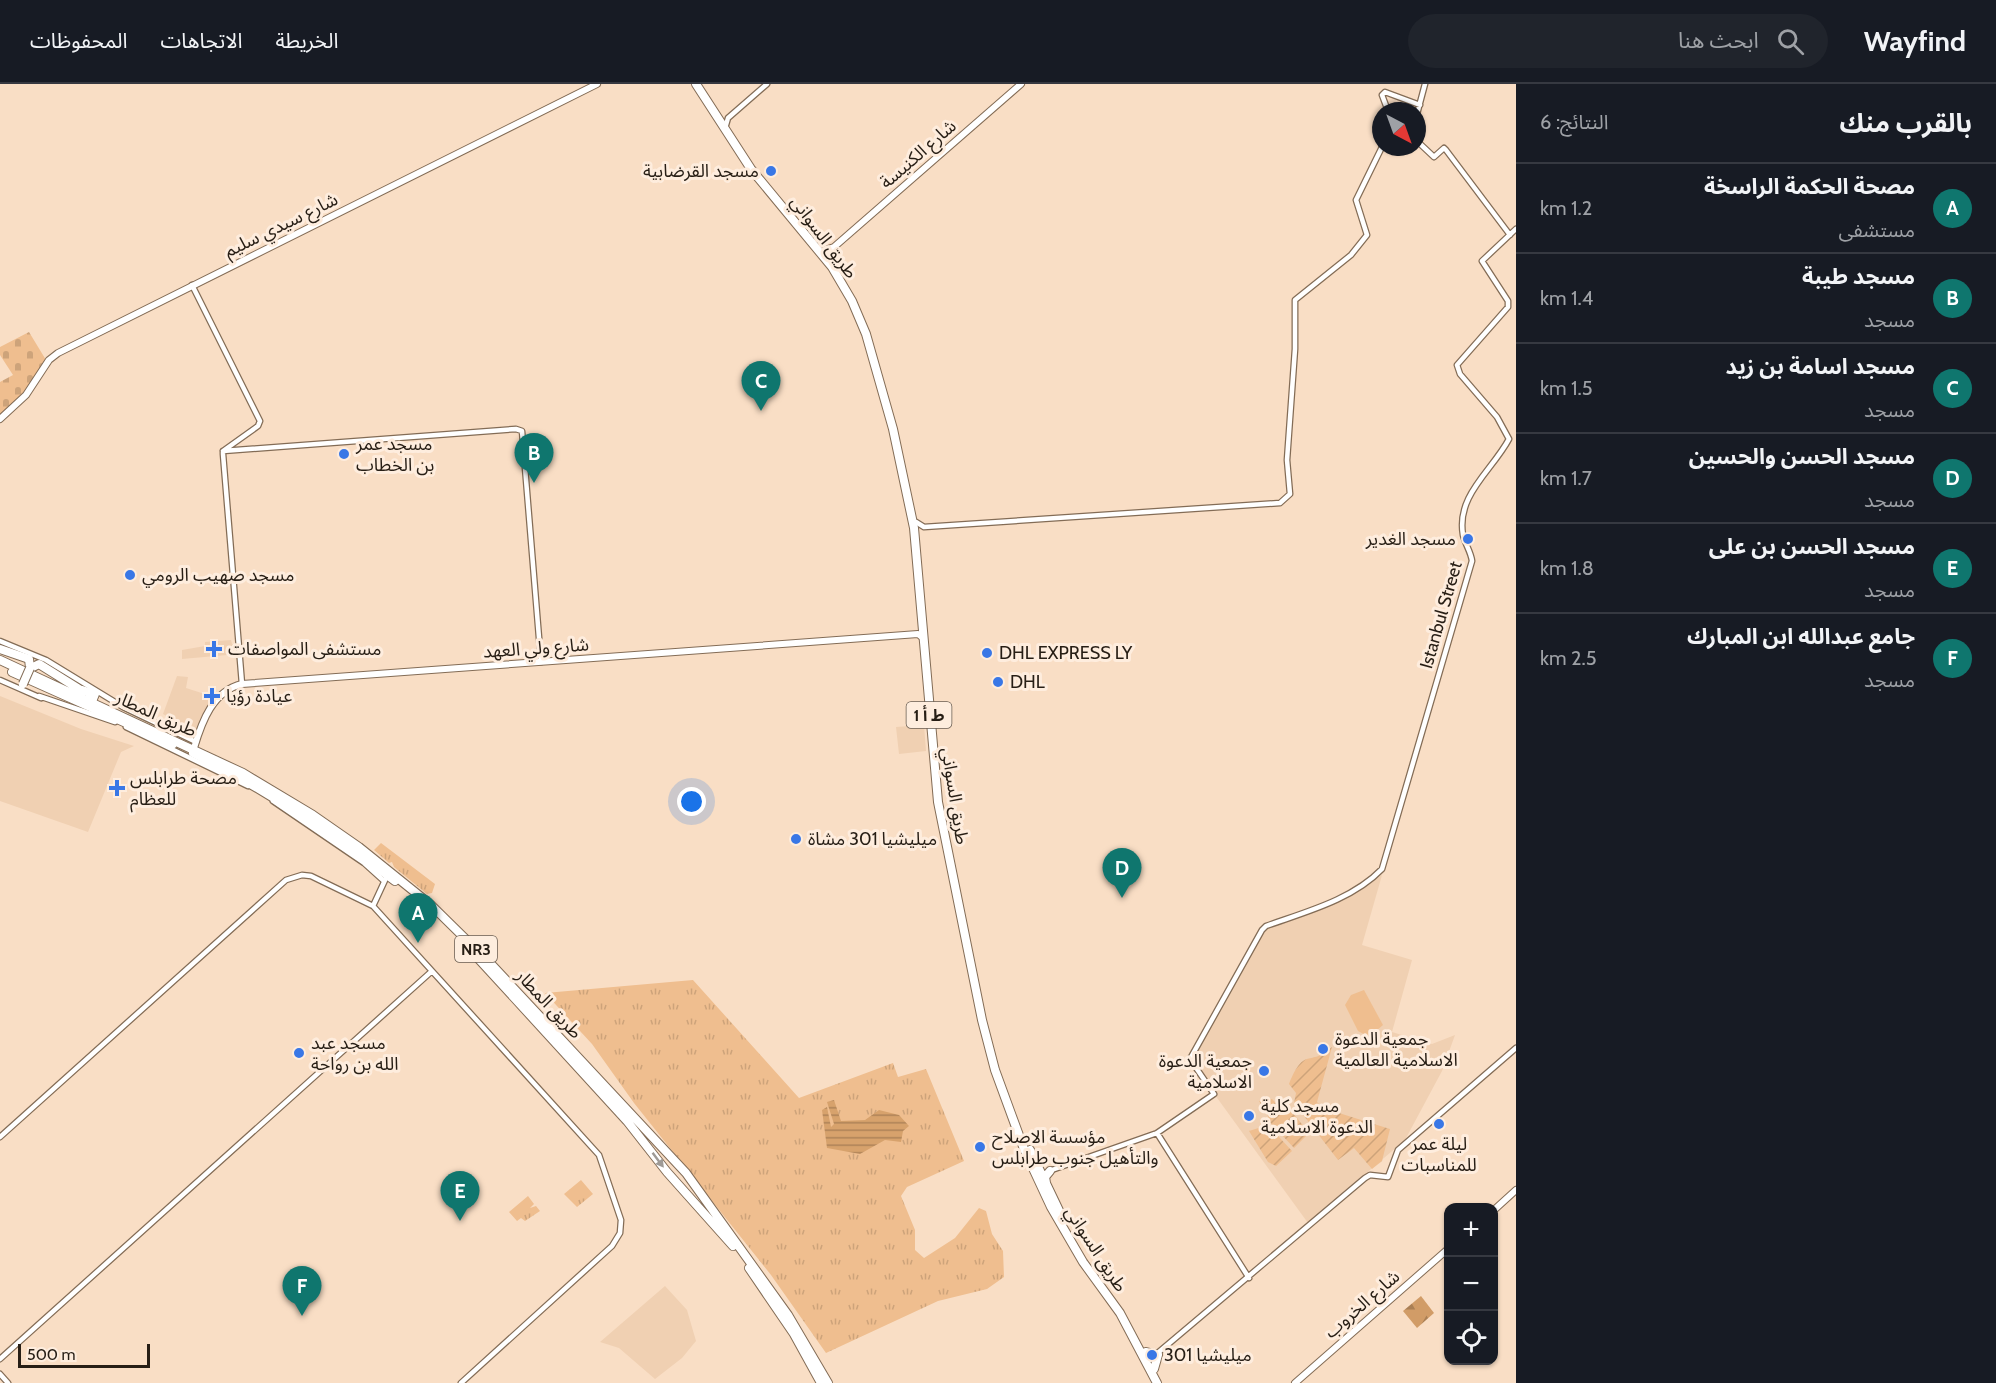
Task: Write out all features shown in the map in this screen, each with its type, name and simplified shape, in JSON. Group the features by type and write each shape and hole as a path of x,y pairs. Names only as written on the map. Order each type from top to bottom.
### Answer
{"highway":[{"name":"طريق السواني","path":"696,84 751,169 832,267 860,319 877,368 914,528 922,627 920,636 941,804 991,1034 1008,1095 1043,1184 1076,1245 1120,1308 1154,1369 1158,1383"},
{"name":"طريق السواني","path":"701,84 764,178 831,258 857,301 873,338 920,524 918,534 941,804"},
{"path":"0,649 29,659 31,668"},
{"name":"طريق المطار","path":"0,659 83,698 195,745 313,815 371,856 435,910 490,963 641,1128 678,1165 788,1315 828,1383"},
{"path":"22,686 31,668 35,664 41,664 79,689 91,689 95,694 95,698 83,698"},
{"name":"طريق المطار","path":"0,665 205,759 239,777 311,821 450,930 536,1019 627,1121 667,1172 733,1246 794,1334 821,1383"},
{"path":"205,759 213,765 215,771 239,777"},
{"path":"1034,1164 1050,1170 1043,1184 1029,1178 1034,1164"},
{"path":"731,1236 678,1170 674,1169 674,1173 733,1246"},
{"path":"1148,1358 1158,1355"},
{"path":"1154,1369 1158,1355"},
{"name":"طريق السواني","path":"1148,1358 1158,1383"}],"main road":[{"name":"شارع سيدي سليم","path":"0,419 26,395 54,355 597,84"},
{"name":"شارع الكنيسة","path":"825,250 834,247 1021,84"},
{"path":"831,258 834,247"},
{"name":"شارع ولي العهد","path":"195,745 220,694 231,687 242,684 920,636"},
{"path":"1498,1208 1516,1192"},
{"name":"شارع الخروب","path":"1296,1383 1444,1255"}],"street":[{"path":"725,120 767,84"},
{"path":"1421,102 1425,84"},
{"path":"1385,102 1382,95 1385,92 1412,102"},
{"path":"1426,149 1434,157 1444,148 1446,150 1510,235"},
{"path":"920,524 1280,503 1287,500 1290,495 1287,460 1295,349 1295,300 1351,255 1366,239 1367,229 1356,200 1378,156"},
{"name":"Istanbul Street","path":"1157,1133 1214,1094 1191,1063 1191,1056 1262,930 1268,925 1328,903 1350,892 1383,868 1472,561 1463,534 1463,509 1478,482 1509,439 1500,423 1460,374 1456,365 1508,307 1508,302 1482,261 1516,229"},
{"path":"192,285 260,421 258,426 223,451"},
{"path":"223,451 520,430 524,437 541,662"},
{"path":"223,451 242,684"},
{"path":"0,641 59,667 91,689 195,745"},
{"path":"0,678 22,686 39,696 78,709 177,753 271,800 386,878 373,906"},
{"path":"0,1137 285,880 302,875 311,876 373,906 599,1155 621,1222 620,1233 610,1248 461,1383"},
{"path":"0,1359 432,971"},
{"path":"1158,1355 1370,1174 1388,1178 1398,1150 1516,1048"},
{"path":"1038,1174 1157,1133 1249,1278"},
{"path":"0,1374 8,1383"}],"shaded area":[{"path":"231,640 232,644 237,644 238,654 182,659 182,650 205,646 205,642"},
{"path":"177,676 188,677 186,688 211,696 198,733 163,714"},
{"path":"0,696 81,729 134,746 121,752 88,832 0,801"},
{"path":"924,725 926,751 899,754 896,727"},
{"name":"جمعية الدعوة الاسلامية العالمية","path":"1382,875 1362,945 1412,960 1392,1032 1432,1044 1455,1035 1442,1071 1405,1140 1308,1223 1191,1062 1192,1054 1265,929 1331,906"},
{"path":"834,1100 841,1121 865,1120 879,1110 899,1115 909,1126 903,1131 901,1142 885,1140 860,1154 827,1148 822,1110 827,1107 831,1127 834,1124 827,1102"},
{"path":"665,1286 687,1310 696,1341 682,1358 655,1379 619,1348 600,1342"}],"green space":[{"path":"29,332 46,360 23,396 0,416 0,382 13,375 0,355 0,347"},
{"path":"381,843 435,884 432,893 427,894 394,867 392,862 389,863 374,850"},
{"path":"693,980 799,1098 893,1063 898,1077 926,1069 964,1161 907,1187 901,1196 915,1230 915,1250 924,1258 955,1238 979,1208 986,1211 992,1234 1003,1251 1004,1277 987,1289 938,1301 826,1353 771,1275 634,1103 592,1044 545,993"},
{"path":"1364,990 1383,1025 1369,1037 1358,1031 1345,1005 1351,995"},
{"path":"1332,1047 1317,1102 1323,1108 1390,1129 1382,1161 1372,1169 1354,1148 1338,1160 1294,1103 1296,1093 1289,1084 1294,1072 1304,1061"},
{"path":"1272,1099 1281,1108 1289,1108 1309,1133 1294,1148 1268,1120 1259,1101"},
{"path":"1268,1125 1292,1151 1276,1166 1268,1162 1249,1131"},
{"path":"581,1180 593,1194 577,1207 564,1194"},
{"path":"528,1196 534,1204 530,1208 536,1206 540,1211 525,1221 521,1218 517,1221 509,1212"},
{"path":"1421,1296 1434,1313 1417,1328 1403,1311"}],"place":[{"name":"مسجد القرضابية","path":"771,171"},
{"name":"مسجد اسامة بن زيد","path":"761,411"},
{"name":"مسجد عمر بن الخطاب","path":"344,454"},
{"name":"مسجد طيبة","path":"534,483"},
{"name":"مسجد الغدير","path":"1468,539"},
{"name":"مسجد صهيب الرومي","path":"130,575"},
{"name":"مستشفى المواصفات","path":"214,649"},
{"name":"DHL EXPRESS LY","path":"987,653"},
{"name":"DHL","path":"998,682"},
{"name":"عيادة رؤيا","path":"212,696"},
{"name":"مصحة طرابلس للعظام","path":"117,788"},
{"name":"ميليشيا 301 مشاة","path":"796,839"},
{"name":"مسجد الحسن والحسين","path":"1122,898"},
{"name":"مصحة الحكمة الراسخة","path":"418,943"},
{"name":"جمعية الدعوة الاسلامية العالمية","path":"1323,1049"},
{"name":"مسجد عبد الله بن رواحة","path":"299,1053"},
{"name":"جمعية الدعوة الاسلامية","path":"1264,1071"},
{"name":"مسجد كلية الدعوة الاسلامية","path":"1249,1116"},
{"name":"ليلة عمر للمناسبات","path":"1439,1124"},
{"name":"مؤسسة الاصلاح والتأهيل جنوب طرابلس","path":"980,1147"},
{"name":"مسجد الحسن بن على","path":"460,1221"},
{"name":"جامع عبدالله ابن المبارك","path":"302,1316"},
{"name":"ميليشيا 301","path":"1152,1355"}]}
